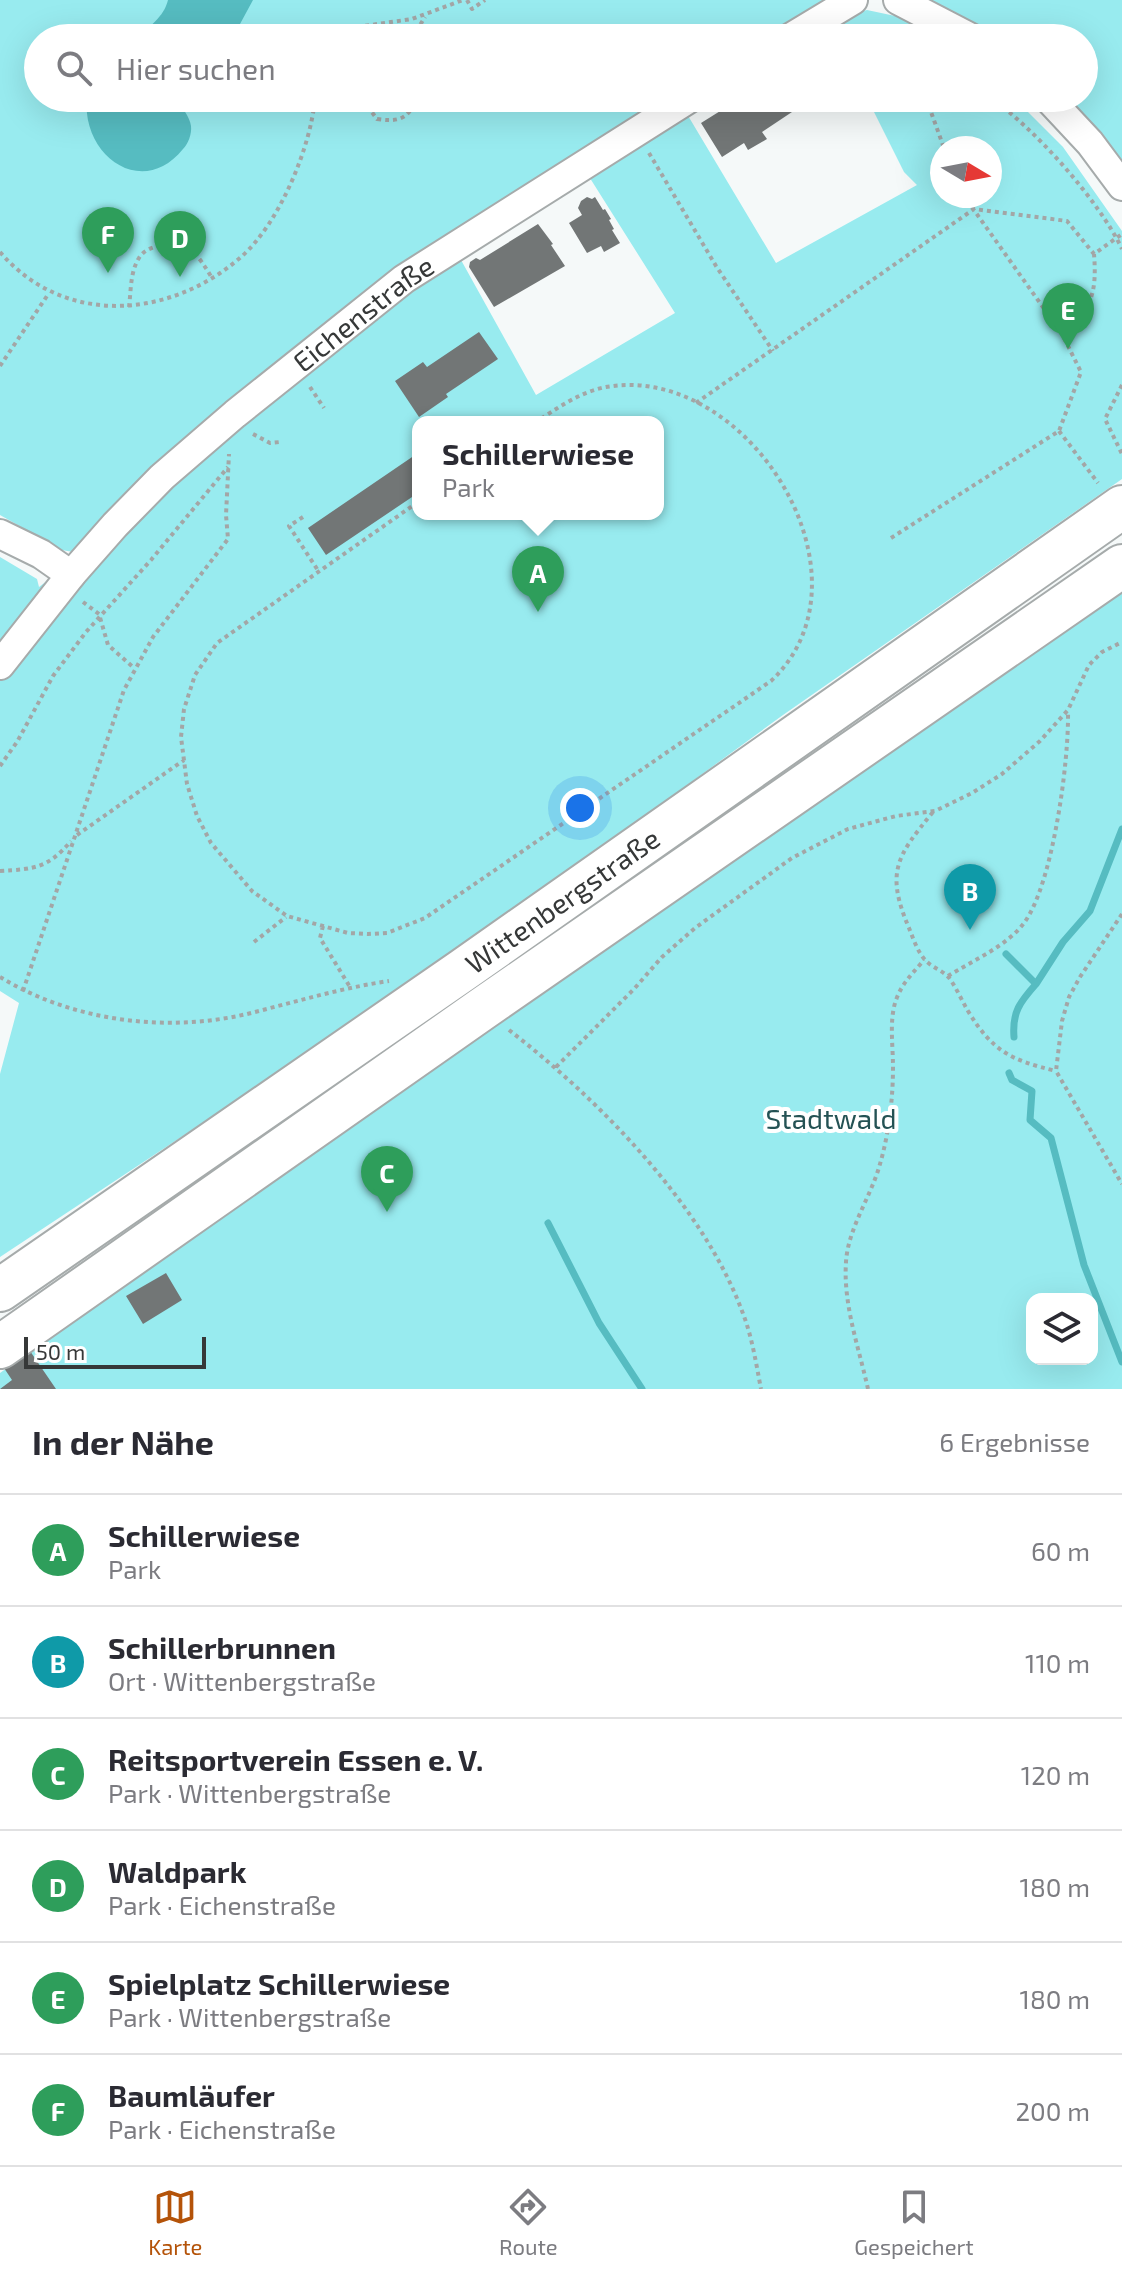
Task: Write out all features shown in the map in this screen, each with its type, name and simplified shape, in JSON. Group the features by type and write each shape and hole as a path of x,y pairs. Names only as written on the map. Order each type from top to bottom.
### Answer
{"main road":[{"name":"Wittenbergstraße","path":"0,1290 463,970 1122,507"},
{"name":"Wittenbergstraße","path":"0,1347 1122,566"}],"street":[{"path":"813,24 853,0"},
{"path":"898,0 944,24"},
{"name":"Eichenstraße","path":"0,665 115,525 162,477 229,419 404,279 667,112"},
{"path":"1061,112 1090,143 1122,186"},
{"path":"0,534 41,554 67,580"}],"path":[{"path":"372,24 427,15 465,0 472,9 485,0"},
{"path":"421,24 427,15"},
{"path":"0,252 49,293 86,304 129,307 187,291 242,257 273,218 293,178 312,112"},
{"path":"372,112 377,119 397,121 410,112"},
{"path":"931,112 940,136"},
{"path":"1008,112 1049,151 1090,200 1119,236 1122,249"},
{"path":"636,131 709,253 773,351"},
{"path":"891,538 1059,431 1081,372 1062,334 974,209"},
{"path":"696,403 974,209 1067,221 1094,254 1096,282 1090,304 1078,321 1062,334"},
{"path":"1094,254 1119,236"},
{"path":"129,307 132,278 139,257 151,248 182,244 200,258 212,278"},
{"path":"0,366 49,293"},
{"path":"412,506 217,643 195,675 184,709 181,737 187,784 197,816 211,843 252,891 287,916 348,933 387,933 425,918 771,681 788,665 802,640 808,618 810,585 803,528 776,471 747,437 696,403 668,391 637,385 611,386 583,394 546,416"},
{"path":"1122,385 1105,419 1122,454"},
{"path":"312,390 324,408"},
{"path":"0,871 41,866 56,859 73,838 81,824 124,690 134,669 186,590 228,539 229,419"},
{"path":"1059,431 1089,470"},
{"path":"0,766 17,742 53,676 99,614 151,560 229,466"},
{"path":"303,517 289,526 319,572"},
{"path":"67,580 99,614 108,645 134,669"},
{"path":"556,1067 662,957 695,928 792,858 848,829 896,816 935,811 1002,774 1040,741 1068,710 1089,665 1102,652 1122,642"},
{"path":"948,976 1002,942 1022,925 1037,903 1067,763 1068,710"},
{"path":"23,991 73,838 184,760"},
{"path":"935,811 909,842 897,865 895,886 900,907 924,960 948,976 981,1031 1001,1051 1019,1062 1056,1071"},
{"path":"1122,914 1069,997 1062,1021 1056,1071 1122,1184"},
{"path":"254,942 287,916"},
{"path":"323,926 320,938 350,987"},
{"path":"868,1389 846,1292 846,1260 850,1240 870,1195 887,1131 892,1095 895,1002 904,982 924,960"},
{"path":"0,977 23,991 88,1014 161,1022 201,1021 245,1014 350,987 391,980"},
{"path":"482,1009 556,1067 653,1169 695,1222 720,1263 743,1312 761,1389"}],"green space":[{"path":"0,0 826,0 789,24 24,24 24,112 652,112 494,210 73,552 62,550 0,515"},
{"path":"914,0 1122,0 1122,171 1073,112 1098,112 1098,24 957,24"},
{"path":"867,10 923,24 829,24 827,20"},
{"path":"874,112 1028,112 1063,147 1122,231 1122,479 783,715 441,965 0,1257 0,1074 19,1003 0,991 0,557 37,579 39,587 115,529 456,251 536,395 675,313 588,175 687,114 776,263 917,185 904,172"},
{"name":"Stadtwald","path":"1122,587 1122,1389 0,1389 0,1373 455,1051"}],"shaded area":[{"path":"168,0 253,0 240,24 153,24"},
{"path":"88,112 185,112 191,129 183,149 167,164 150,171 133,170 117,164 104,153"}],"building":[{"path":"719,112 792,112 762,132 767,139 748,150 744,143 722,157 701,123"},
{"path":"587,197 595,197 605,209 620,243 604,252 601,246 587,253 569,223 582,215 578,208"},
{"path":"538,224 565,266 494,307 469,267 470,262 476,258 480,260"},
{"path":"479,332 498,359 418,416 395,381 423,362 427,367"},
{"path":"412,457 412,497 326,555 308,528"},
{"path":"166,1273 182,1300 143,1324 126,1296"},
{"path":"30,1351 56,1389 0,1389 12,1380 4,1368"}],"waterway":[{"path":"1036,984 1063,942 1090,911 1122,829"},
{"path":"1006,954 1036,984 1018,1008 1014,1037"},
{"path":"1009,1073 1012,1080 1032,1091 1030,1120 1051,1138 1084,1265 1122,1362"},
{"path":"548,1223 599,1323 642,1389"}],"place":[{"name":"Baumläufer","path":"108,273"},
{"name":"Waldpark","path":"180,277"},
{"name":"Spielplatz Schillerwiese","path":"1068,349"},
{"name":"Schillerwiese","path":"538,612"},
{"name":"Schillerbrunnen","path":"970,930"},
{"name":"Reitsportverein Essen e. V.","path":"387,1212"}]}
